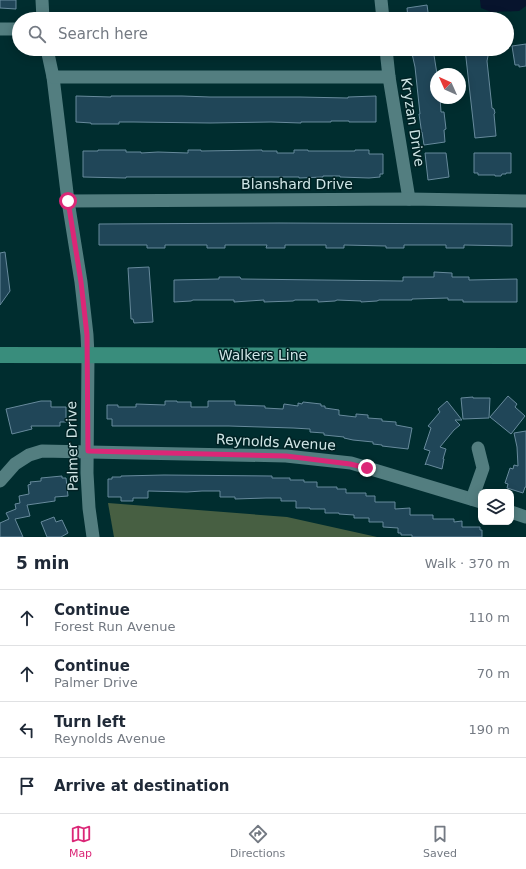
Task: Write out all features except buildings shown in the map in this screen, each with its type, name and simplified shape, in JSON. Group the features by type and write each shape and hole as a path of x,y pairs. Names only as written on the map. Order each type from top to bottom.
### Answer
{"main road":[{"name":"Walkers Line","path":"0,354 526,356"}],"street":[{"path":"42,0 43,12"},
{"path":"381,0 382,12"},
{"path":"0,29 12,29"},
{"name":"Palmer Drive","path":"48,56 53,77 68,201 81,282 87,335 87,473 89,508 94,537"},
{"name":"Kryzan Drive","path":"387,56 409,199"},
{"path":"53,77 389,77"},
{"name":"Blanshard Drive","path":"68,201 409,199 526,201"},
{"path":"476,501 483,468 478,448"},
{"name":"Reynolds Avenue","path":"0,481 15,464 29,455 42,451 286,456 350,464 476,501"},
{"path":"514,513 526,517"}],"green space":[{"path":"108,503 287,517 377,537 114,537"}],"water":[{"path":"480,0 526,0 526,6 519,11 491,12 481,8"}],"route":[{"path":"68,201 81,282 87,335 88,451 286,456 350,464 367,468"}]}
